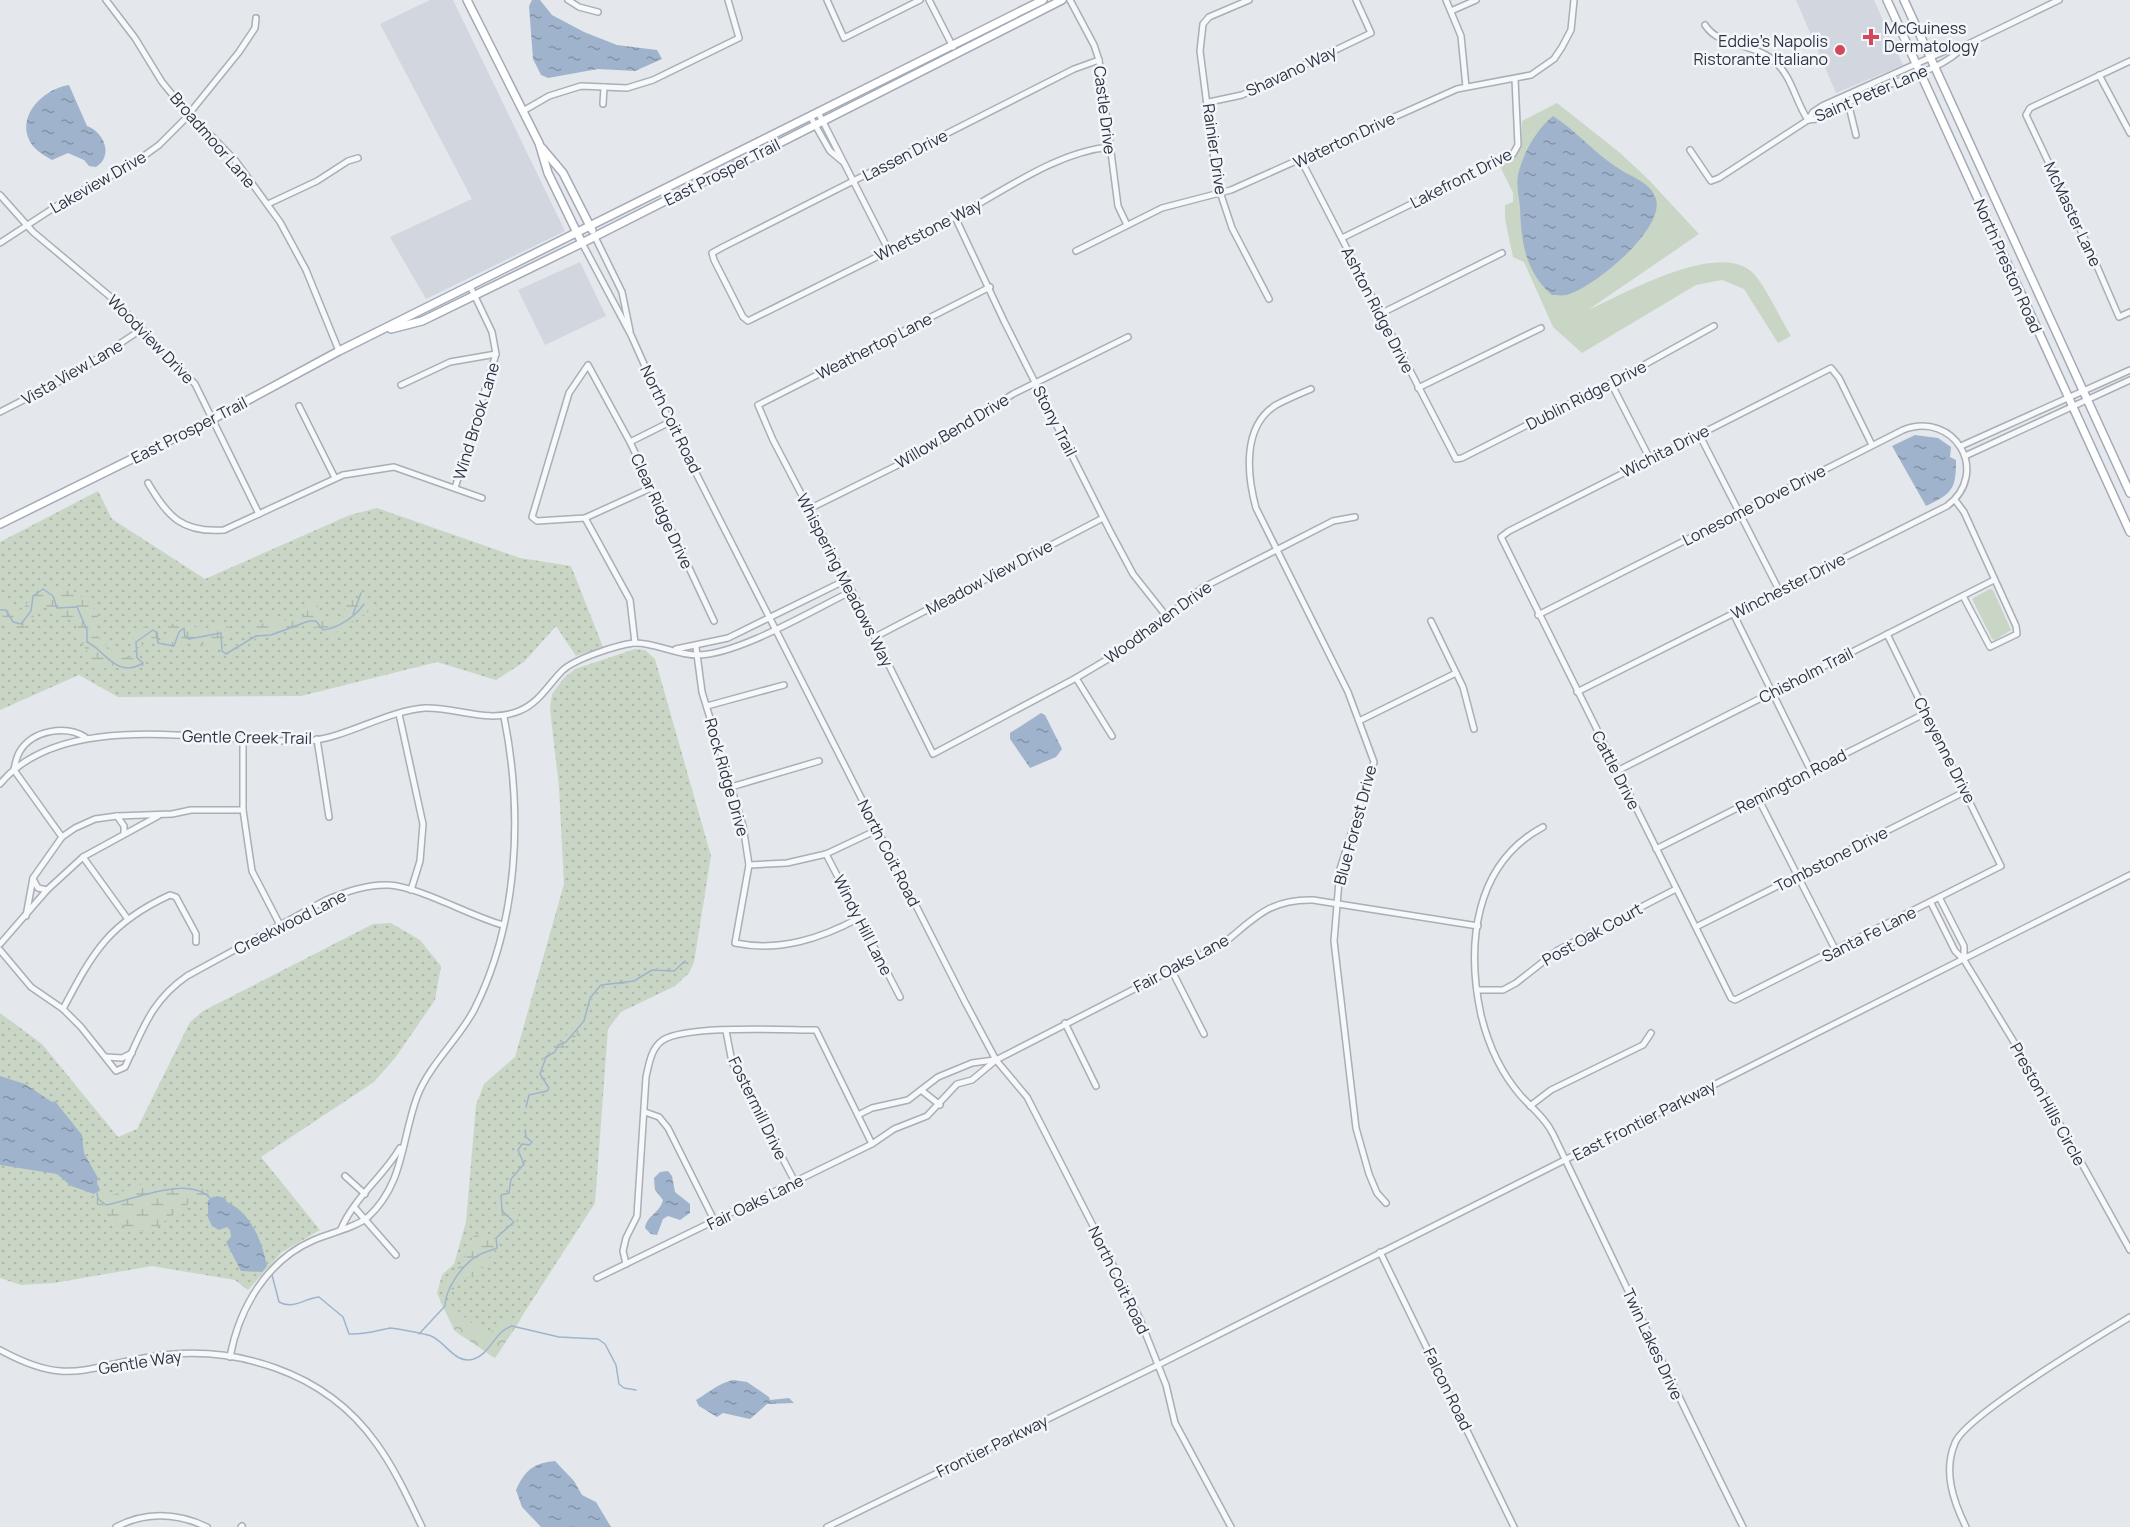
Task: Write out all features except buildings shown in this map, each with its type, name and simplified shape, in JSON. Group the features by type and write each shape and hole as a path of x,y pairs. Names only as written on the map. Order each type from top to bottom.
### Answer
{"main road":[{"name":"East Prosper Trail","path":"0,524 213,420 339,351 1043,0"},
{"name":"East Prosper Trail","path":"376,333 422,321 475,296 1062,0"},
{"name":"North Preston Road","path":"1887,0 2130,532"},
{"name":"North Preston Road","path":"1904,0 2130,493"},
{"name":"North Coit Road","path":"470,1 539,143 548,173 582,243"},
{"name":"North Coit Road","path":"539,143 563,173 595,237"}],"street":[{"name":"Broadmoor Lane","path":"106,0 135,38 162,82 235,160 268,204 301,260 339,351"},
{"path":"568,0 579,7 598,12"},
{"path":"523,111 549,96 581,86 627,88 653,80 739,38 728,0"},
{"path":"828,0 844,38 920,0"},
{"path":"929,0 956,54"},
{"name":"Castle Drive","path":"1070,0 1094,45 1099,60 1118,206 1126,225"},
{"name":"Rainier Drive","path":"1249,0 1209,17 1203,24 1200,51 1209,102 1213,159 1221,194 1232,228 1269,299"},
{"name":"Shavano Way","path":"1209,102 1242,95 1371,33 1356,0"},
{"path":"1446,0 1461,36 1466,87"},
{"path":"1451,11 1476,0"},
{"name":"Waterton Drive","path":"1076,251 1171,205 1221,194 1466,87 1531,75 1554,59 1571,30 1574,0"},
{"name":"Saint Peter Lane","path":"1808,120 1813,112 1845,95 1916,65 1958,53 1964,46 2059,0"},
{"name":"Lakeview Drive","path":"0,243 75,194 140,160 159,145 190,113 247,41 255,28 256,18"},
{"path":"1705,25 1711,35 1747,46 1774,60 1791,85 1808,120"},
{"name":"Lassen Drive","path":"748,321 743,317 712,253 1074,69 1099,60"},
{"path":"2130,61 2099,75 2130,133"},
{"name":"Saint Peter Lane","path":"1690,150 1711,181 1808,120 1817,119 1848,103 1920,73 1932,62"},
{"name":"McMaster Lane","path":"2099,75 2026,112 2119,317 2130,312"},
{"name":"Lakefront Drive","path":"1342,238 1516,151 1519,115 1515,79"},
{"path":"603,104 604,87"},
{"path":"1845,95 1856,135"},
{"path":"818,112 889,251"},
{"path":"810,116 830,151 842,161"},
{"name":"Whetstone Way","path":"748,321 1086,149 1110,147"},
{"path":"268,204 317,181 348,161 358,158"},
{"name":"Ashton Ridge Drive","path":"1301,160 1456,459"},
{"name":"Woodview Drive","path":"0,195 27,226 113,299 195,384 260,514"},
{"name":"Stony Trail","path":"955,217 1133,574 1167,617"},
{"name":"North Coit Road","path":"595,237 622,292 631,335"},
{"name":"North Coit Road","path":"582,243 631,335 670,422 877,830 996,1059 1027,1097 1139,1317 1167,1385 1175,1423 1231,1527"},
{"path":"1380,314 1502,253"},
{"name":"Wind Brook Lane","path":"455,488 496,354 492,332 470,286"},
{"name":"Weathertop Lane","path":"758,405 990,287"},
{"name":"Dublin Ridge Drive","path":"1456,459 1611,383 1713,326"},
{"path":"1418,388 1540,328"},
{"name":"Vista View Lane","path":"0,412 74,374 142,329"},
{"name":"Willow Bend Drive","path":"808,509 909,460 986,410 1128,338"},
{"path":"401,385 450,362 496,354"},
{"path":"630,442 588,365 570,393 532,517 537,521 585,518 651,488"},
{"name":"Wichita Drive","path":"1501,537 1831,368 1839,378 1872,446"},
{"path":"1960,446 2130,370"},
{"path":"1963,596 1990,647 2012,639 2017,634 2016,626 1964,512 1955,500 1965,481 1965,456 2130,380"},
{"path":"1611,383 1650,459"},
{"name":"Blue Forest Drive","path":"1311,389 1274,406 1252,434 1248,480 1256,508 1348,692 1374,762 1340,869 1334,941 1356,1128 1369,1174 1377,1193 1386,1203"},
{"name":"Whispering Meadows Way","path":"758,405 808,509 852,591 933,754"},
{"path":"299,406 335,478"},
{"name":"Clear Ridge Drive","path":"670,422 630,442 714,621"},
{"name":"Lonesome Dove Drive","path":"1538,615 1903,430 1925,425 1942,430 1960,446 1965,456"},
{"path":"1699,434 1779,590"},
{"path":"1983,435 1987,445"},
{"path":"148,483 162,506 187,528 206,532 224,530 335,478 394,467 482,498"},
{"name":"Winchester Drive","path":"1577,692 1955,500"},
{"name":"Woodhaven Drive","path":"933,754 1076,678 1135,643 1202,588 1333,521 1355,517"},
{"path":"585,518 630,600 635,643"},
{"name":"Meadow View Drive","path":"875,637 1104,518"},
{"name":"Cattle Drive","path":"1501,537 1731,999 1735,1000"},
{"path":"668,650 696,647 728,639 846,580"},
{"name":"Chisholm Trail","path":"1617,771 1994,580"},
{"path":"230,1357 246,1306 273,1269 296,1250 366,1218 394,1185 402,1146 418,1095 473,1011 495,962 503,925 515,841 512,758 504,717 522,710 538,699 562,671 576,661 635,643 696,656 737,646 852,591"},
{"path":"1733,614 1811,771"},
{"path":"1431,621 1463,687 1474,729"},
{"name":"Cheyenne Drive","path":"1887,634 2001,866"},
{"name":"Rock Ridge Drive","path":"696,647 707,706 743,826 749,865 735,943 760,948 810,940 859,918"},
{"path":"1359,721 1456,673"},
{"path":"1076,678 1112,736"},
{"path":"707,706 784,686"},
{"name":"Gentle Creek Trail","path":"0,784 14,770 42,754 85,737 243,737 307,741 423,708 450,709 504,717"},
{"name":"Remington Road","path":"1656,849 1926,712"},
{"path":"399,714 423,824 420,861 411,890"},
{"name":"Gentle Creek Trail","path":"14,770 20,752 46,734 64,729 75,731 85,737"},
{"path":"243,737 243,810 252,871 280,925"},
{"path":"317,739 329,817"},
{"path":"731,787 819,761"},
{"path":"14,770 62,837"},
{"name":"Tombstone Drive","path":"1696,927 1966,791"},
{"path":"1758,798 1836,951"},
{"path":"26,916 33,878 62,837 94,819 161,815 191,810 243,810"},
{"path":"0,944 47,890 83,857 161,815"},
{"path":"117,816 124,826 124,833"},
{"name":"Twin Lakes Drive","path":"1543,827 1514,846 1499,864 1489,882 1478,926 1475,958 1481,1016 1493,1051 1508,1079 1552,1131 1616,1262 1657,1356 1743,1527"},
{"path":"749,865 787,863 826,854 877,830"},
{"name":"Windy Hill Lane","path":"826,854 900,997"},
{"path":"83,857 127,918"},
{"name":"Santa Fe Lane","path":"1735,1000 1940,899 2001,866"},
{"name":"East Frontier Parkway","path":"1158,1365 2130,875"},
{"path":"33,878 38,888 47,890"},
{"name":"Creekwood Lane","path":"106,1057 116,1071 126,1066 153,1008 167,990 187,975 326,900 357,889 390,885 411,890 477,918 503,925"},
{"name":"Post Oak Court","path":"1477,990 1503,990 1516,983 1558,950 1676,889"},
{"path":"63,1009 89,959 106,937 127,918 170,895 176,897 196,934 196,942"},
{"path":"1940,899 1964,946 1964,960"},
{"name":"Fair Oaks Lane","path":"597,1278 872,1144 894,1129 927,1116 940,1105 957,1084 979,1075 996,1059 1224,943 1251,918 1271,907 1300,900 1336,903 1478,926"},
{"path":"1931,903 1955,951 1964,960"},
{"path":"0,950 31,987 63,1009 106,1057 122,1058 132,1053"},
{"name":"Preston Hills Circle","path":"1964,960 2017,1047 2130,1250"},
{"path":"1172,969 1204,1034"},
{"path":"1065,1023 1096,1086"},
{"path":"626,1264 623,1251 626,1238 637,1216 646,1077 651,1055 663,1040 689,1032 816,1030 872,1144"},
{"name":"Fostermill Drive","path":"726,1031 732,1062 795,1182"},
{"path":"1530,1106 1551,1090 1643,1045 1652,1033"},
{"name":"Fair Oaks Lane","path":"858,1115 872,1108 908,1100 938,1077 972,1063 996,1059"},
{"path":"959,1069 964,1082"},
{"path":"921,1090 940,1105"},
{"path":"645,1112 659,1117 668,1128 715,1222"},
{"path":"341,1229 354,1207 392,1163 402,1146"},
{"path":"345,1176 365,1194"},
{"path":"354,1207 396,1255"},
{"name":"Falcon Road","path":"1380,1252 1515,1527"},
{"path":"1965,1527 1953,1498 1951,1481 1952,1451 1958,1436 2018,1389 2130,1317"},
{"name":"Gentle Way","path":"0,1350 29,1366 56,1373 88,1370 173,1353 251,1359 292,1373 338,1402 375,1440 393,1468 422,1527"},
{"name":"Frontier Parkway","path":"827,1527 1158,1365"},
{"path":"116,1527 153,1516 185,1517 207,1527"}],"shaded area":[{"path":"430,0 453,0 565,231 426,299 390,237 472,199 380,24"},
{"path":"1796,0 1874,0 1903,65 1836,93"},
{"path":"580,262 606,316 545,345 518,290"}],"green space":[{"path":"1557,103 1619,152 1648,179 1699,234 1588,310 1670,273 1718,262 1738,264 1758,278 1791,336 1778,343 1744,289 1722,280 1696,285 1582,353 1553,327 1524,262 1513,257 1505,219 1505,205 1513,202 1513,193 1499,164 1513,156 1520,148 1522,121"},
{"path":"98,491 112,519 205,579 350,515 377,508 520,558 571,566 603,647 576,656 556,626 524,662 496,680 437,662 301,696 118,697 79,675 0,710 0,542"},
{"path":"43,587 76,592 92,606 98,617 96,635 116,655 144,660 146,665 133,669 135,673 107,664 101,675 78,636 78,623 75,616 61,621 55,618 44,604 39,604 32,620 21,631 7,624 2,615 0,599 17,612"},
{"path":"1990,589 1993,590 2011,630 1995,640 1992,639 1973,601 1973,598"},
{"path":"315,599 322,618 334,620 345,616 344,603 348,601 365,600 377,606 330,637 311,624 256,638 234,657 225,654 253,635 250,632 253,624 268,623 273,618 286,621 295,620 307,613 307,602"},
{"path":"176,621 202,629 223,623 230,628 229,639 223,646 205,646 191,641 183,646 165,647 162,640 168,633 168,627"},
{"path":"154,622 159,633 157,642 146,643 134,651 134,632"},
{"path":"635,649 645,650 655,659 711,856 694,962 689,973 675,986 621,1012 608,1029 595,1203 495,1358 455,1331 437,1293 442,1275 454,1264 466,1222 476,1105 484,1084 515,1057 564,884 559,787 550,709 552,694 564,678 575,669"},
{"path":"391,923 420,940 441,966 435,1000 395,1058 374,1082 261,1157 320,1230 282,1252 248,1290 235,1280 152,1266 54,1283 21,1285 0,1278 0,1013 42,1044 118,1137 137,1129 190,1022 203,1011 373,924"},
{"path":"684,961 687,962 672,972 652,971 631,983 601,986 591,999 588,1014 579,1033 559,1053 546,1058 541,1074 551,1084 551,1090 528,1100 524,1109 527,1095 544,1087 537,1073 545,1056 552,1052 587,1012 591,995 603,983 632,981 652,969 673,970"},
{"path":"527,1128 527,1136 533,1143 527,1148 522,1145 528,1142 524,1130"},
{"path":"520,1146 518,1149 525,1166 509,1183 509,1180 523,1165 516,1148"},
{"path":"509,1183 510,1193 502,1196 505,1206 518,1211 519,1221 497,1237 499,1246 485,1262 481,1273 474,1277 462,1278 454,1286 454,1292 448,1292 444,1285 463,1261 473,1236 478,1235 493,1240 509,1226 498,1210 500,1197 509,1191"},
{"path":"142,1184 151,1187 195,1187 214,1196 208,1200 205,1197 193,1200 157,1227 136,1233 110,1218 92,1199 100,1190 102,1194 110,1196"},
{"path":"444,1299 483,1333 488,1333 515,1318 521,1319 495,1358 455,1331 440,1301"}],"water":[{"path":"532,0 540,0 552,15 584,32 617,45 657,50 662,59 635,71 598,69 548,78 541,75 533,59 529,6"},
{"path":"69,85 87,126 98,133 105,145 105,157 96,167 89,166 84,160 68,153 52,160 33,146 28,136 26,126 33,107 49,92"},
{"path":"1553,116 1612,164 1642,181 1654,193 1656,199 1656,212 1649,226 1624,256 1592,282 1566,295 1552,295 1530,266 1523,244 1517,187 1520,167 1527,150 1541,128"},
{"path":"1915,435 1938,438 1951,447 1950,457 1956,460 1954,484 1951,489 1926,506 1892,446"},
{"path":"1041,713 1045,715 1062,749 1056,757 1030,768 1010,739 1010,733"},
{"path":"0,1076 25,1084 52,1102 55,1101 82,1135 84,1153 98,1178 97,1183 100,1190 94,1194 71,1186 57,1174 0,1165"},
{"path":"668,1171 672,1176 675,1192 690,1204 690,1213 680,1220 668,1216 663,1219 657,1235 651,1234 645,1228 646,1224 663,1200 655,1190 654,1178 660,1172"},
{"path":"217,1196 225,1198 249,1220 262,1247 267,1266 262,1272 241,1271 226,1242 231,1237 230,1230 227,1227 219,1230 212,1226 208,1218 208,1200"},
{"path":"733,1380 747,1382 770,1400 789,1398 794,1403 767,1404 750,1419 723,1413 717,1417 699,1406 696,1400 718,1386"},
{"path":"555,1461 574,1481 582,1495 596,1502 611,1527 541,1527 522,1507 516,1490 523,1477 536,1466"}],"waterway":[{"path":"0,610 6,610 13,622 21,624 31,611 33,596 43,589 53,596 57,608 77,607 87,630 87,642 111,661 125,668 143,663 137,658 136,642 153,630 156,632 158,643 174,646 179,632 184,628 185,637 189,639 221,633 222,651 226,654 256,636 271,635 309,621 316,621 323,630 334,627 351,617 364,604"},
{"path":"353,614 361,593"},
{"path":"526,1107 529,1095 547,1091 549,1088 540,1074 546,1057 555,1052 558,1045 566,1042 584,1021 590,998 601,985 634,981 652,970 674,971 685,961"},
{"path":"419,1334 445,1306 448,1292 461,1270 479,1255 497,1248 496,1238 514,1222 502,1211 501,1195 509,1193 511,1179 524,1164 518,1150 522,1144 529,1145 532,1142 526,1137 525,1130"},
{"path":"97,1193 98,1199 106,1205 145,1194 175,1189 201,1192 211,1199"},
{"path":"272,1275 279,1302 290,1305 319,1297 343,1317 349,1334 390,1328 423,1334 436,1339 461,1359 474,1359 480,1356 501,1333 512,1326 559,1337 598,1339 605,1344 616,1365 619,1384 624,1388 636,1390"}],"place":[{"name":"McGuiness Dermatology","path":"1871,37"},
{"name":"Eddie's Napolis Ristorante Italiano","path":"1840,50"}]}
